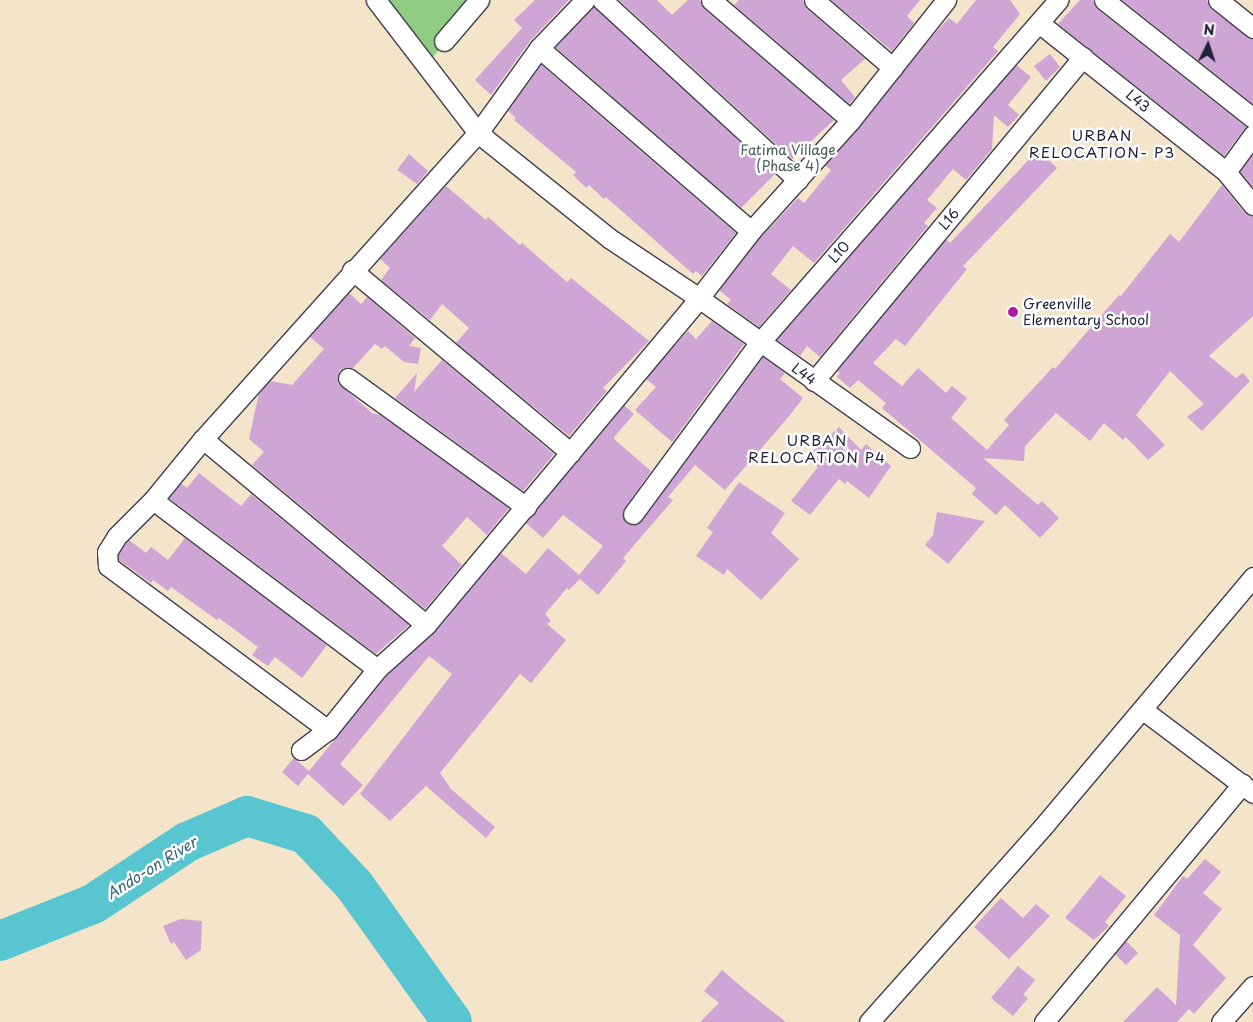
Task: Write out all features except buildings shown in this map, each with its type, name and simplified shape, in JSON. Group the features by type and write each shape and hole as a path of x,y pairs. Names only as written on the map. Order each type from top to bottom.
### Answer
{"street":[{"name":"L44","path":"376,0 478,133 609,238 699,298 814,382 910,448"},
{"path":"444,41 479,0"},
{"path":"328,730 108,566 107,552 116,536 153,500 203,439 352,270 478,133 539,48 585,0"},
{"path":"602,0 798,180"},
{"path":"712,0 851,120"},
{"path":"814,0 894,68"},
{"name":"L10","path":"633,514 760,342 1058,0"},
{"path":"1104,0 1253,118"},
{"path":"1218,0 1253,28"},
{"path":"302,750 328,730 377,669 426,625 699,298 751,231 851,120 894,68 941,2"},
{"name":"L43","path":"1039,22 1226,172 1253,205"},
{"path":"539,48 751,231"},
{"name":"L16","path":"814,382 1083,57"},
{"path":"1226,172 1253,136"},
{"path":"352,270 571,453"},
{"path":"348,378 526,507"},
{"path":"203,439 426,625"},
{"path":"153,500 377,669"},
{"path":"869,1022 1142,710 1253,577"},
{"path":"1044,1022 1247,789 1142,710"},
{"path":"1220,1022 1253,986"}],"green space":[{"path":"384,0 485,0 428,62"}],"waterway":[{"name":"Ando-on River","path":"0,941 93,904 187,842 247,816 306,834 354,885 452,1022"}],"place":[{"name":"Greenville Elementary School","path":"1013,312"}],"district":[{"name":"URBAN RELOCATION- P3","path":"1102,142"},
{"name":"URBAN RELOCATION P4","path":"817,448"}],"park label":[{"name":"Fatima Village (Phase 4)","path":"788,158"}]}
